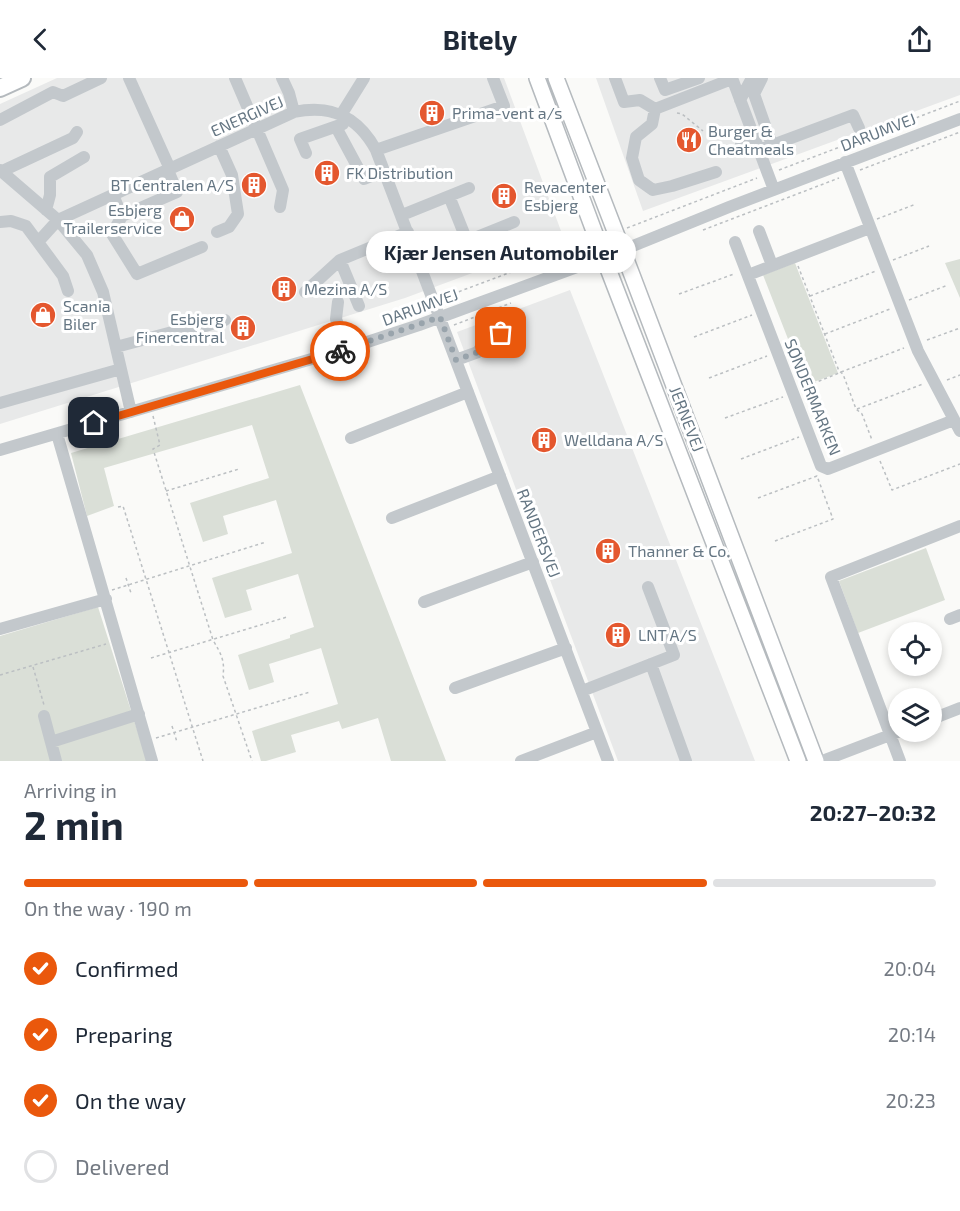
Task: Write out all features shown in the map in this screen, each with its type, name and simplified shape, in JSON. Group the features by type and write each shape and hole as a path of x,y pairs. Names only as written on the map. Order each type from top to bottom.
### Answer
{"highway":[{"path":"0,88 22,78"}],"main road":[{"name":"JERNEVEJ","path":"537,78 798,761"},
{"name":"JERNEVEJ","path":"556,78 646,309 814,761"},
{"path":"579,190 595,208 610,247 623,250"},
{"path":"604,257 616,260 629,290 646,309"},
{"path":"774,699 784,706 804,758 814,761"}],"street":[{"path":"0,120 53,92 63,96 101,78"},
{"path":"129,78 177,192 122,216 112,234 137,274 202,247"},
{"path":"235,78 283,190 280,207"},
{"path":"282,78 294,112"},
{"path":"306,153 300,139 336,127 347,118 364,78"},
{"path":"376,150 504,106 493,78"},
{"path":"615,78 624,102 640,100 656,109"},
{"path":"660,78 665,90 699,78"},
{"path":"656,109 732,78 774,190"},
{"path":"740,100 752,78"},
{"path":"762,78 754,94 772,145"},
{"name":"ENERGIVEJ","path":"58,220 294,112 318,109 347,118"},
{"path":"656,109 652,124 636,137 632,158 639,180 653,190 716,172"},
{"path":"741,144 772,145 853,115 859,128"},
{"path":"347,118 362,129 376,150 440,317"},
{"name":"DARUMVEJ","path":"0,450 345,349 440,317 623,250 774,190 847,168 960,119"},
{"path":"336,127 364,179 384,171"},
{"path":"77,132 73,138 1,172 58,220 87,255 103,292 131,412"},
{"path":"217,232 229,227 238,214 232,175 219,146"},
{"path":"46,210 50,195 50,177 84,157"},
{"path":"847,168 915,344 957,425"},
{"path":"402,215 469,189"},
{"path":"113,195 122,216"},
{"path":"449,196 467,241 514,222"},
{"path":"38,242 58,220"},
{"path":"0,222 11,221 26,226 63,276 69,291"},
{"path":"747,272 772,266 869,225"},
{"path":"759,231 772,266"},
{"path":"305,292 340,260 408,232"},
{"name":"SØNDERMARKEN","path":"735,242 821,466 828,469 876,450 957,425"},
{"path":"340,260 359,306"},
{"path":"338,302 336,319 345,349"},
{"name":"RANDERSVEJ","path":"440,317 608,761"},
{"path":"116,347 225,320"},
{"path":"456,360 478,352 484,340 501,333"},
{"path":"0,403 121,369"},
{"path":"351,438 468,392"},
{"path":"57,434 152,761"},
{"path":"392,518 500,476"},
{"path":"888,718 831,577 960,526"},
{"path":"424,602 533,562"},
{"path":"582,691 674,655 648,587"},
{"path":"0,629 105,596"},
{"path":"455,688 566,648"},
{"path":"651,664 686,761"},
{"path":"942,715 960,708"},
{"path":"51,742 139,714"},
{"path":"44,716 56,761"},
{"path":"523,761 597,732"},
{"path":"822,761 888,735"},
{"path":"896,742 900,761"}],"path":[{"path":"616,232 960,101"},
{"path":"656,109 682,114 703,131"},
{"path":"705,229 847,168 960,132"},
{"path":"869,225 916,204"},
{"path":"443,298 597,239"},
{"path":"809,296 929,246"},
{"path":"794,257 824,335 856,410 862,414 892,490 960,464"},
{"path":"679,294 747,272"},
{"path":"824,335 948,285"},
{"path":"694,337 762,311"},
{"path":"725,418 960,328"},
{"path":"709,378 777,352"},
{"path":"856,410 960,375"},
{"path":"150,406 160,446 153,449 165,491 213,640 222,655 223,676 252,761"},
{"path":"741,459 808,434"},
{"path":"165,491 239,469"},
{"path":"758,498 817,476 833,519 775,541"},
{"path":"118,507 123,506 203,761"},
{"path":"105,596 128,585 266,542"},
{"path":"126,578 131,593"},
{"path":"151,658 287,617"},
{"path":"0,675 118,641"},
{"path":"32,666 44,706 44,716"},
{"path":"147,741 310,692"},
{"path":"172,726 177,742"}],"shaded area":[{"path":"57,78 504,78 564,239 405,298 0,424 0,104"},
{"path":"596,78 960,78 960,95 643,211"},
{"path":"960,259 960,298 945,263"},
{"path":"795,263 838,373 806,385 763,275"},
{"path":"570,290 755,761 618,761 457,332"},
{"path":"300,385 446,761 391,761 378,718 342,729 339,721 291,735 296,752 261,761 252,731 338,704 321,648 269,664 274,682 249,690 238,655 290,638 290,635 314,627 298,574 246,590 252,610 225,618 212,578 292,553 276,500 223,516 228,534 203,542 190,503 269,478 252,425 104,468 114,506 87,516 71,453"},
{"path":"926,548 945,600 858,633 839,581"},
{"path":"98,607 147,761 0,761 0,636"}],"way so far":[{"path":"340,351 440,317 456,360 478,352 484,340 501,333"}],"place":[{"name":"Prima-vent a/s","path":"432,113"},
{"name":"Burger & Cheatmeals","path":"689,140"},
{"name":"FK Distribution","path":"327,173"},
{"name":"BT Centralen A/S","path":"254,185"},
{"name":"Revacenter Esbjerg","path":"504,196"},
{"name":"Esbjerg Trailerservice","path":"182,219"},
{"name":"Mezina A/S","path":"284,289"},
{"name":"Scania Biler","path":"43,315"},
{"name":"Esbjerg Finercentral","path":"243,328"},
{"name":"Kjær Jensen Automobiler","path":"501,333"},
{"name":"Welldana A/S","path":"544,440"},
{"name":"Thanner & Co.","path":"608,551"},
{"name":"LNT A/S","path":"618,635"}],"route":[{"path":"94,423 340,351"}]}
